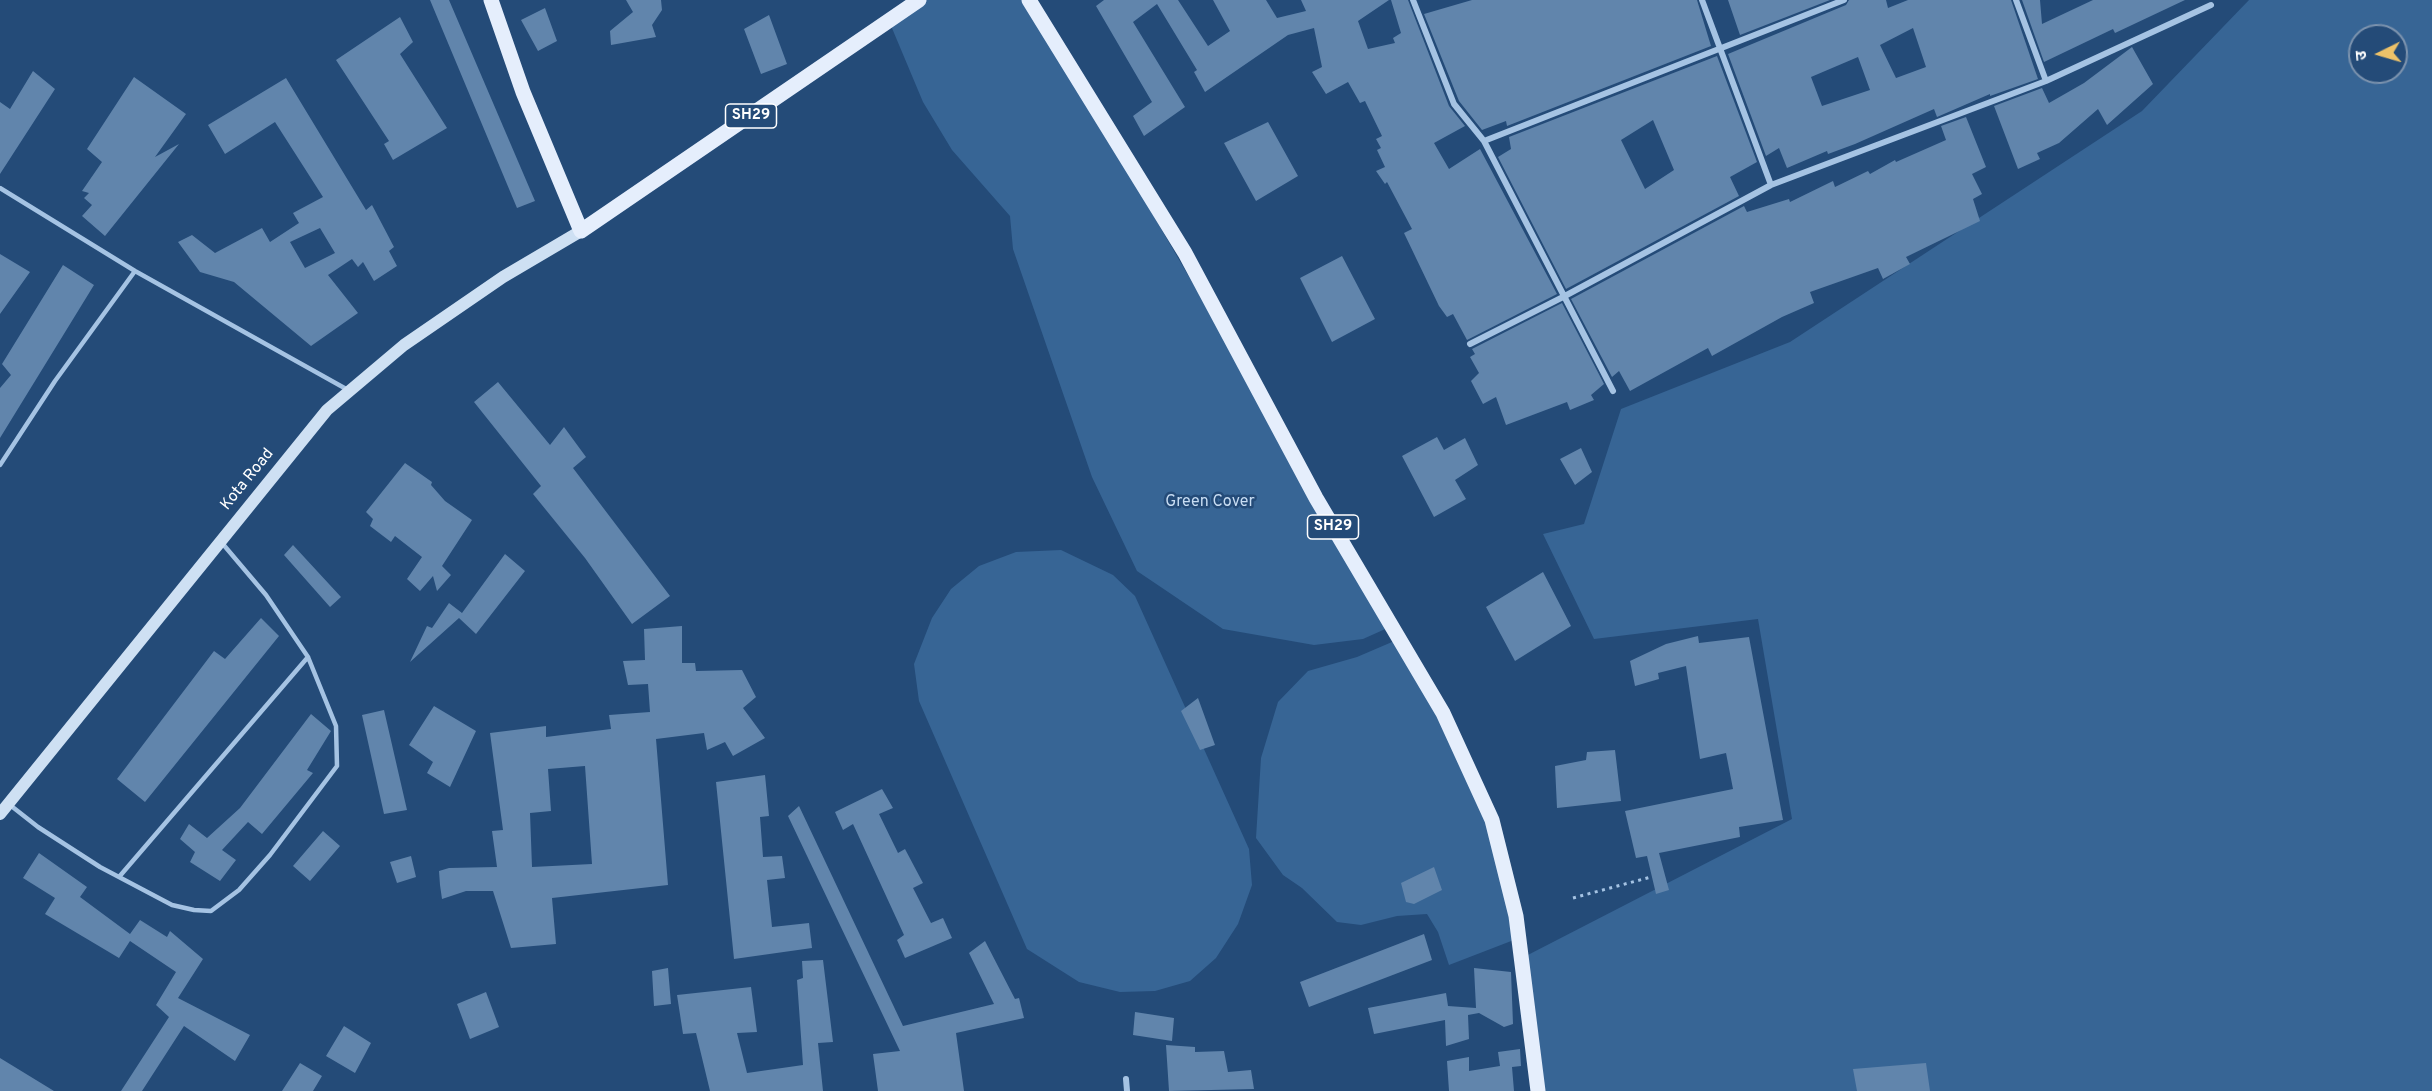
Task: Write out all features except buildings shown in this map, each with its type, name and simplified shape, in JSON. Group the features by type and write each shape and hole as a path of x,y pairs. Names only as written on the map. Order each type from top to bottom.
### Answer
{"main road":[{"path":"491,0 523,92 581,231"},
{"name":"SH29","path":"581,231 919,0"},
{"name":"SH29","path":"1029,0 1185,253 1316,498 1443,713 1492,820 1516,916 1538,1091"},
{"name":"Kota Road","path":"0,814 327,410 404,345 503,277 581,231"}],"street":[{"path":"1413,0 1454,104 1484,141 1613,391"},
{"path":"1702,0 1771,185"},
{"path":"1484,141 1844,0"},
{"path":"2016,0 2046,81"},
{"path":"1470,344 1563,297 1771,185 2046,81 2211,5"},
{"path":"1126,1079 1127,1091"}],"lane":[{"path":"0,188 135,271 349,391"},
{"path":"0,465 55,381 135,271"},
{"path":"8,803 38,828 119,877 172,905 211,911 239,890 270,855 337,766 336,726 308,657 266,595 220,541"},
{"path":"119,877 308,657"}],"path":[{"path":"1574,898 1652,877"}],"green space":[{"name":"Green Cover","path":"919,0 1028,0 1392,626 1363,639 1314,645 1223,629 1137,571 1092,477 1013,249 1010,216 952,150 923,102 889,21"},
{"path":"2249,0 2432,0 2432,1091 1536,1091 1522,958 1792,819 1758,619 1594,639 1543,534 1584,524 1621,409 1790,342 2142,111"},
{"path":"1061,550 1113,575 1135,596 1249,849 1252,885 1238,924 1216,958 1190,981 1155,991 1120,992 1079,982 1027,949 919,701 914,664 932,618 951,589 979,566 1016,552"},
{"path":"1399,639 1492,820 1519,938 1449,965 1438,932 1427,914 1397,916 1361,925 1337,922 1302,888 1283,875 1256,838 1261,758 1278,702 1308,671 1357,657"}]}
